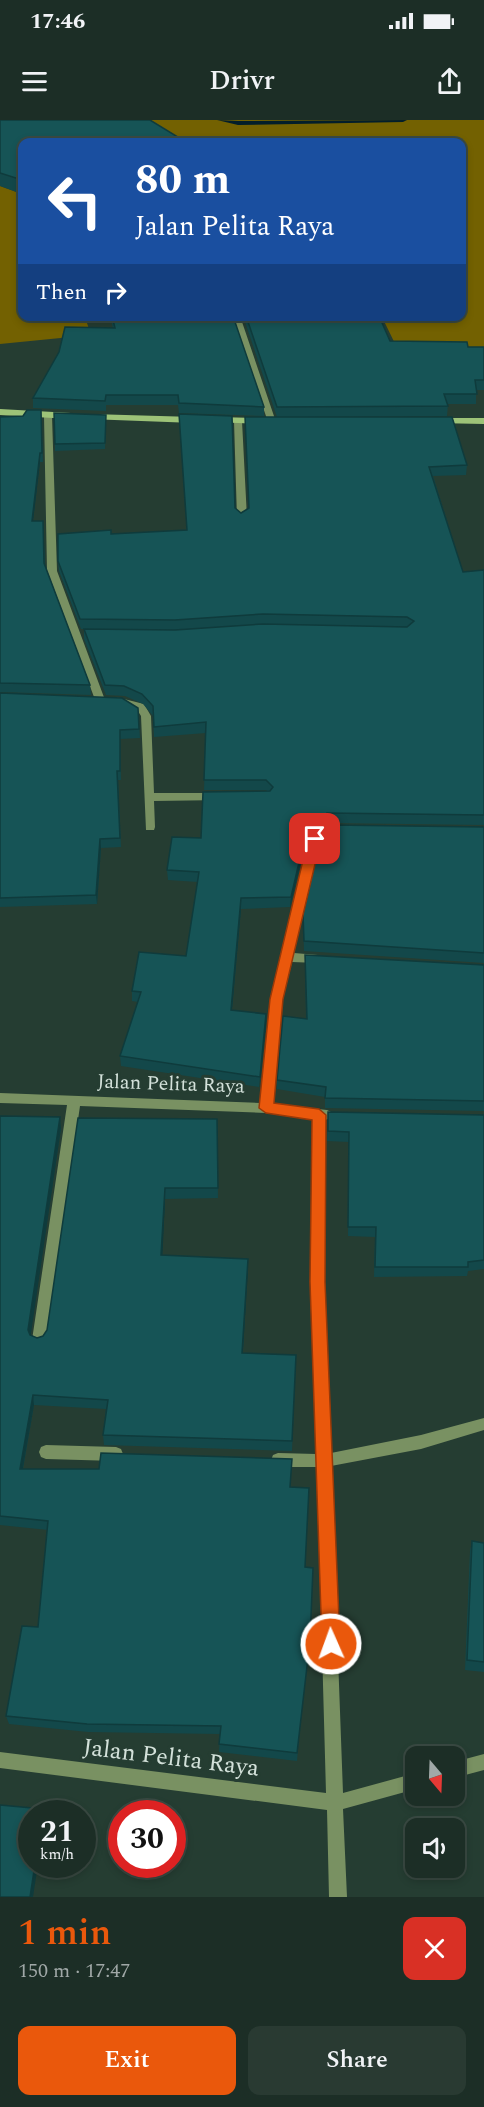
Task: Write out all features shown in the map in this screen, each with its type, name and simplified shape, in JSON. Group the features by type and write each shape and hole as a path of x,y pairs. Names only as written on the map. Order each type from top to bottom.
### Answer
{"main road":[{"path":"0,412 48,416 284,422"},
{"path":"425,421 484,421"}],"street":[{"path":"238,321 272,422"},
{"path":"48,416 52,571 82,634 100,700"},
{"path":"238,421 242,518"},
{"path":"78,700 124,700 140,706 146,716 150,827"},
{"path":"149,797 231,797"},
{"path":"266,1108 277,999 315,839 328,829 352,829"},
{"path":"287,957 333,960"},
{"name":"Jalan Pelita Raya","path":"0,1098 266,1108 319,1115 342,1115"},
{"path":"39,1340 74,1102"},
{"path":"319,1115 318,1282 338,1897"},
{"path":"267,1459 325,1461 421,1442 484,1424"},
{"path":"46,1452 127,1455"},
{"name":"Jalan Pelita Raya","path":"0,1760 336,1803"},
{"path":"465,1767 484,1762"},
{"path":"336,1803 405,1784"}],"shaded area":[{"path":"130,120 484,120 484,353 402,358 384,321 466,321 466,138 159,138"},
{"path":"0,186 18,193 18,321 86,321 91,335 0,344"}],"building":[{"path":"0,120 150,120 179,138 18,138 18,179 0,173"},
{"path":"113,321 235,321 264,407 179,403 178,395 106,395 105,401 33,398 59,352 65,327 115,328"},
{"path":"248,321 381,321 390,341 467,342 468,347 484,347 484,380 475,380 477,394 444,394 448,406 277,407"},
{"path":"27,410 41,410 42,453 40,453 32,521 43,521 44,563 90,685 0,683 0,417 23,416"},
{"path":"54,413 106,415 105,443 55,444"},
{"path":"179,414 232,416 235,508 241,513 249,508 245,417 452,417 467,465 429,467 463,572 484,570 484,815 327,813 307,828 291,897 241,898 231,1010 266,1014 260,1077 120,1056 141,992 132,991 139,952 186,956 199,872 167,870 172,837 201,838 203,792 270,791 273,787 266,780 204,780 206,722 154,727 153,706 142,694 124,686 105,685 84,629 175,630 263,624 407,627 414,621 407,617 263,614 175,620 80,619 58,561 58,534 111,530 111,534 187,530"},
{"path":"0,693 122,698 138,708 139,729 120,730 120,771 117,771 120,838 100,839 96,895 0,898"},
{"path":"331,825 484,827 484,953 304,941 303,914 322,832"},
{"path":"305,955 484,965 484,1101 325,1098 326,1087 277,1080 283,1016 307,1019"},
{"path":"328,1112 484,1115 484,1260 468,1262 468,1267 375,1267 376,1227 348,1227 349,1132 328,1131"},
{"path":"0,1116 60,1117 28,1330 30,1335 37,1338 43,1336 47,1330 78,1118 217,1119 218,1188 165,1188 161,1255 248,1259 242,1353 296,1355 292,1441 103,1435 108,1400 33,1395 20,1469 99,1469 101,1453 292,1459 290,1487 309,1488 305,1567 313,1568 310,1640 297,1753 219,1744 221,1726 87,1724 6,1716 22,1626 38,1627 48,1521 0,1516"},
{"path":"472,1541 484,1543 484,1662 467,1660"},
{"path":"0,1805 18,1807 18,1878 33,1878 30,1897 0,1897"}],"waterway":[{"path":"221,120 238,123 403,120"}],"route":[{"path":"315,839 277,999 266,1108 319,1115 318,1282 331,1644"}]}
